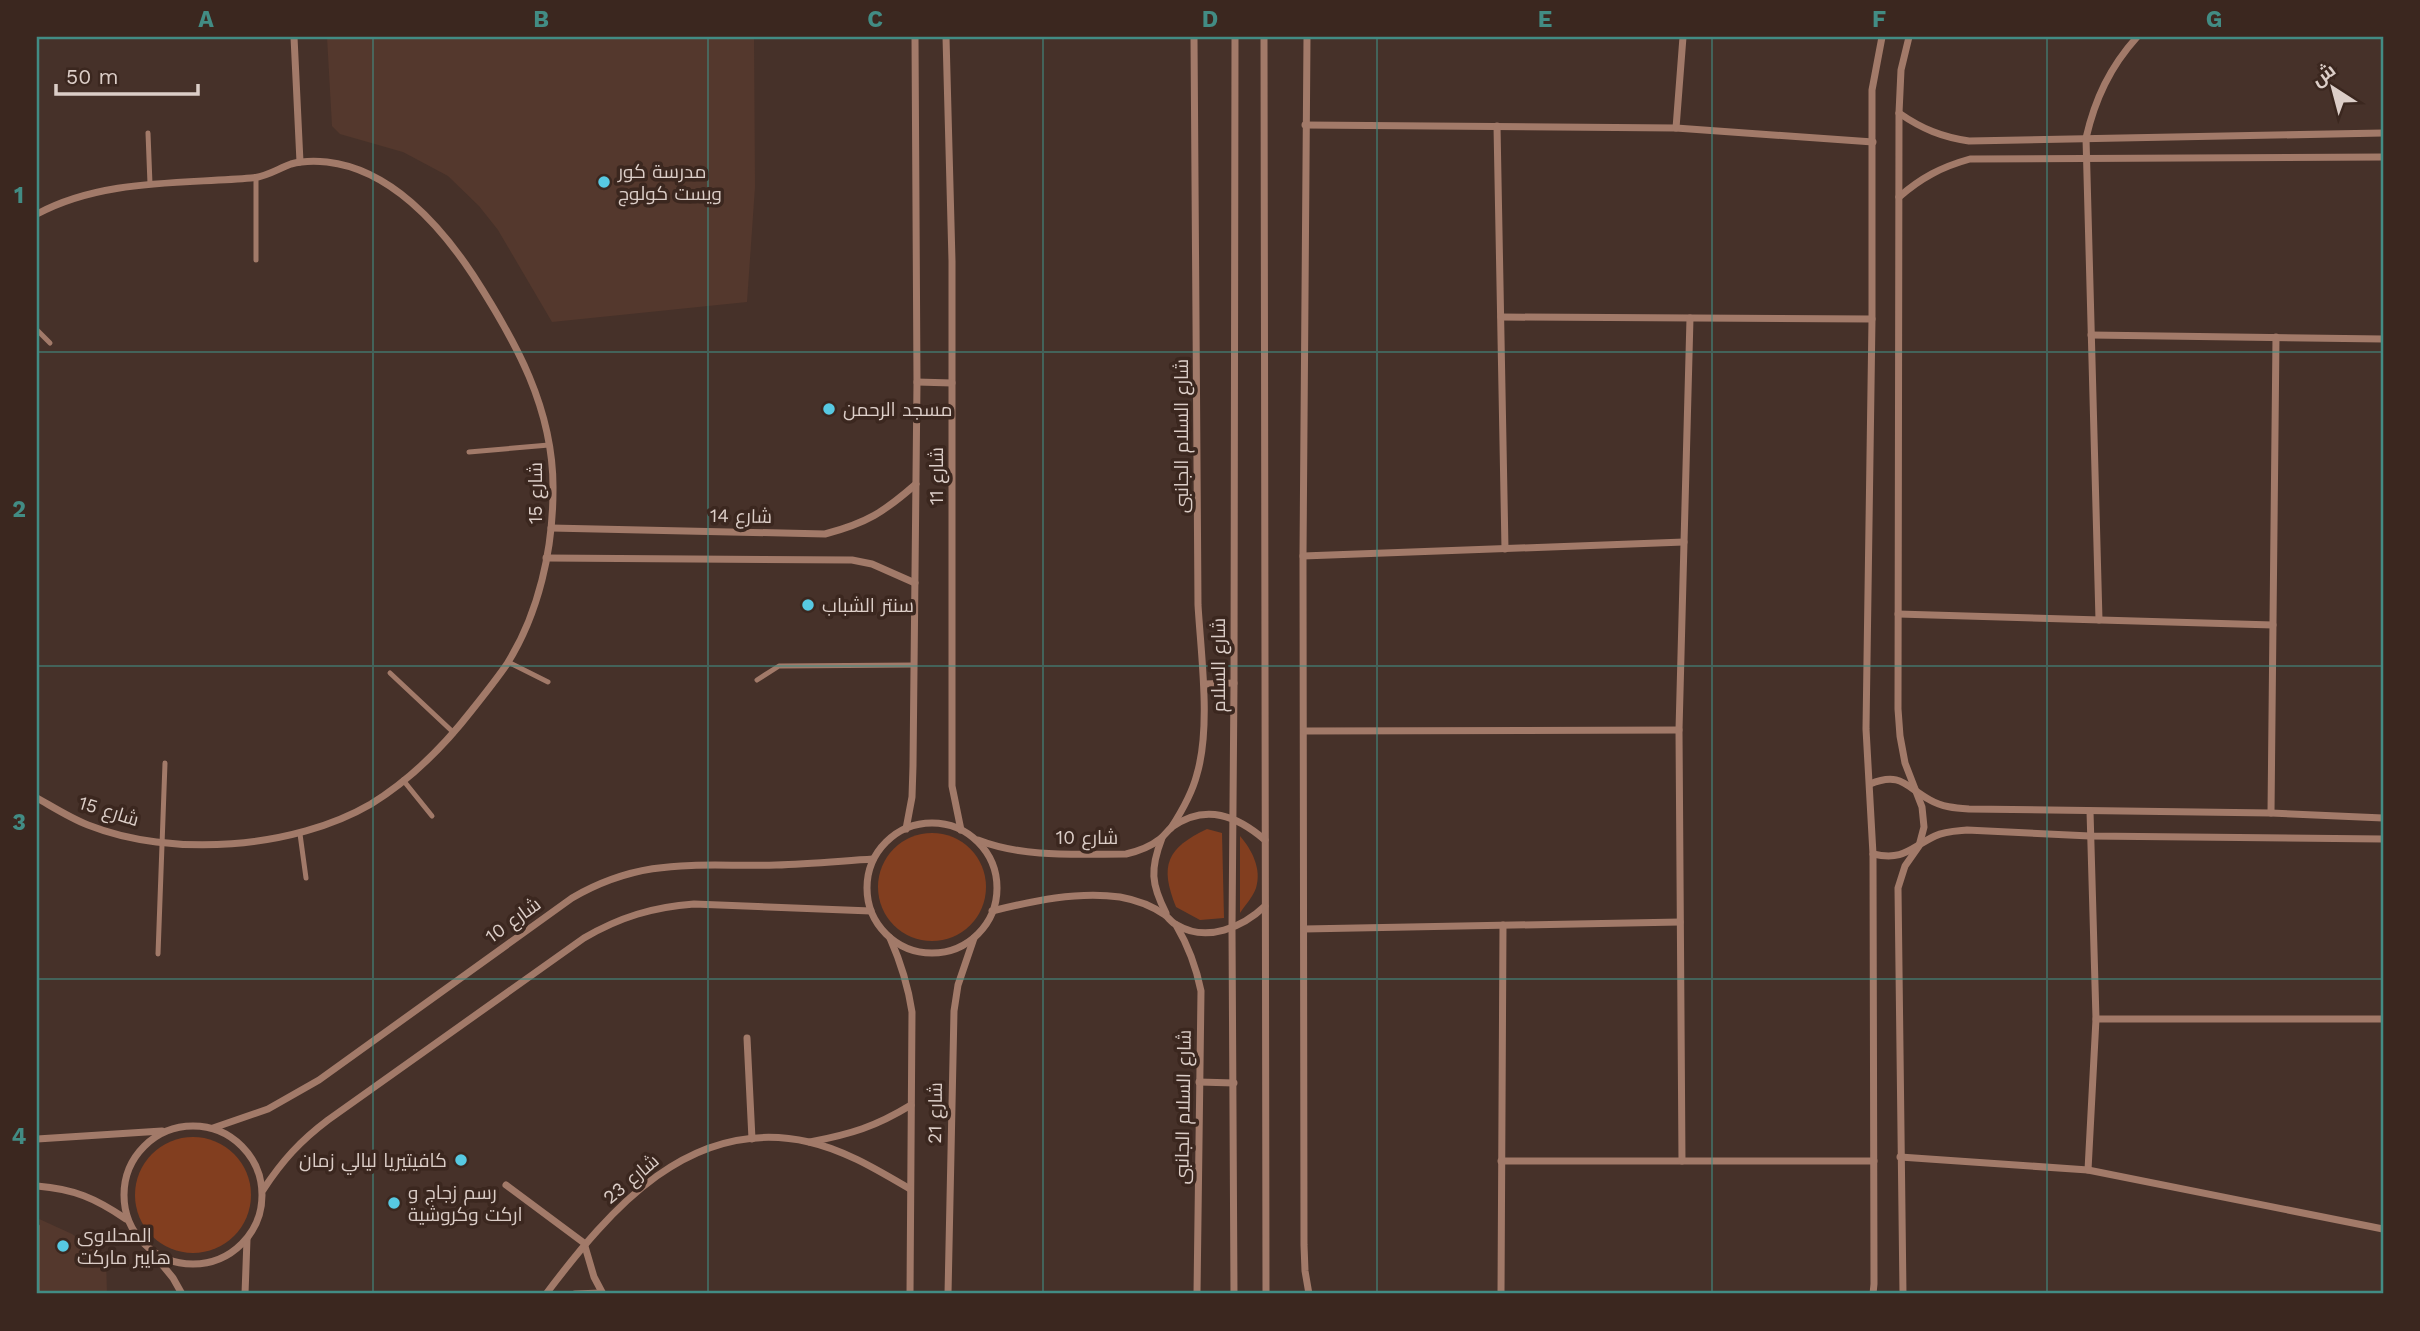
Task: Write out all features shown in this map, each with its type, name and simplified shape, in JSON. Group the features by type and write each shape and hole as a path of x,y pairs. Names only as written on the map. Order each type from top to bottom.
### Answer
{"street":[{"path":"294,37 300,162"},
{"name":"شارع 11","path":"906,828 912,797 915,583 915,37"},
{"name":"شارع 11","path":"946,37 952,261 952,786 961,830"},
{"name":"شارع السلام الجانبى","path":"1171,828 1191,792 1198,772 1202,749 1204,684 1198,606 1194,37"},
{"name":"شارع السلام","path":"1234,37 1234,683 1231,929 1234,1294"},
{"path":"1265,37 1266,1294"},
{"path":"1307,37 1303,556 1304,1245 1309,1294"},
{"path":"1676,128 1683,37"},
{"path":"1873,1294 1873,854 1866,729 1872,319 1872,90 1882,37"},
{"path":"1903,1294 1898,888 1905,866 1919,846 1924,827 1922,807 1905,763 1900,736 1899,113 1901,70 1909,37"},
{"path":"2099,620 2086,138 2093,108 2105,79 2122,53 2137,37"},
{"path":"1899,113 1920,128 1944,137 1969,141 2383,133"},
{"path":"1305,125 1676,128 1872,142"},
{"path":"1497,126 1505,549"},
{"path":"1899,197 1919,179 1943,166 1970,159 2383,157"},
{"name":"شارع 15","path":"37,214 87,194 150,184 256,178 300,162 326,162 375,176 397,190 451,246 483,290 516,345 538,399 550,445 553,487 546,558 528,622 508,662 454,733 403,780 371,803 337,821 300,834 254,842 209,845 163,842 89,826 37,798"},
{"path":"1501,317 1872,319"},
{"path":"1682,1161 1678,730 1690,318"},
{"path":"2091,335 2383,339"},
{"path":"2271,814 2276,337"},
{"path":"917,382 952,383"},
{"name":"شارع 14","path":"551,528 825,534 873,518 916,484"},
{"path":"1303,556 1684,542"},
{"path":"546,558 852,560 872,564 915,583"},
{"path":"1898,614 2273,625"},
{"path":"1204,684 1234,683"},
{"path":"1304,731 1678,730"},
{"path":"1870,785 1881,780 1904,782 1930,800 1949,807 2383,818"},
{"path":"2088,1170 2096,1019 2090,811"},
{"name":"شارع 10","path":"976,839 993,846 1035,853 1126,854 1139,851 1162,838 1171,828 1202,815 1218,814 1233,818"},
{"path":"1233,818 1265,840"},
{"path":"928,822 946,824 961,830 976,839 993,865 997,880 992,911 975,936 960,946 942,952 923,952 905,947 878,925 871,911 867,876 873,859 883,845 906,828 928,822"},
{"path":"1873,854 1897,856 1934,836 1950,831 1968,830 2090,836 2383,839"},
{"path":"1162,838 1153,864 1153,877 1155,890 1167,916"},
{"name":"شارع 10","path":"213,1128 268,1109 318,1080 561,905 593,885 624,873 656,866 777,865 873,859"},
{"path":"992,911 1054,898 1116,897 1137,900 1167,916 1176,925 1204,932 1231,929 1265,906"},
{"path":"152,1252 172,1262 194,1265 209,1263 230,1254 247,1238 259,1216 263,1190 280,1164 301,1140 584,938 610,923 665,906 694,904 871,911"},
{"path":"1304,929 1680,922"},
{"name":"شارع السلام الجانبى","path":"1176,925 1188,945 1200,991 1197,1294"},
{"path":"1501,1294 1503,925"},
{"name":"شارع 21","path":"948,1294 954,1011 965,960 975,936"},
{"name":"شارع 21","path":"890,937 904,974 912,1012 910,1294"},
{"path":"2096,1019 2383,1019"},
{"path":"747,1038 752,1139"},
{"path":"1199,1082 1234,1083"},
{"name":"شارع 23","path":"810,1142 848,1134 883,1122 911,1105"},
{"path":"37,1139 166,1131 189,1126 213,1128 238,1142 255,1163 263,1190"},
{"path":"166,1131 148,1142 134,1158 126,1177 123,1197 126,1219 137,1237 173,1278 182,1294"},
{"name":"شارع 23","path":"546,1294 584,1243 659,1172 694,1152 731,1141 770,1137 810,1142 856,1160 910,1189"},
{"path":"1900,1157 2088,1170 2383,1229"},
{"path":"1501,1161 1874,1161"},
{"path":"506,1185 584,1243 602,1294 575,1294"},
{"path":"37,1186 83,1194 126,1219"},
{"path":"245,1294 247,1238"}],"lane":[{"path":"148,133 150,184"},
{"path":"256,178 256,260"},
{"path":"37,330 50,342"},
{"path":"470,452 550,445"},
{"path":"508,662 548,682"},
{"path":"757,680 779,666 914,665"},
{"path":"390,673 454,733"},
{"path":"158,954 165,763"},
{"path":"403,780 432,816"},
{"path":"300,834 306,878"},
{"path":"37,1226 37,1294"}],"shaded area":[{"name":"مدرسة كور ويست كولوج","path":"327,37 754,37 755,187 747,302 552,322 498,230 479,206 448,176 403,152 340,134 332,126"},
{"path":"1207,829 1222,833 1224,918 1200,920 1176,907 1168,880 1168,869 1175,851 1193,836"},
{"path":"932,833 953,837 970,849 982,866 986,887 982,908 970,925 953,937 932,941 911,937 894,925 882,908 878,887 882,866 894,849 911,837"},
{"path":"1240,836 1252,854 1258,881 1255,891 1240,913"},
{"path":"193,1137 215,1142 234,1154 246,1173 251,1195 246,1217 234,1236 215,1248 193,1253 171,1248 152,1236 140,1217 135,1195 140,1173 152,1154 171,1142"},
{"name":"المحلاوى هايبر ماركت","path":"37,1218 72,1234 106,1259 107,1294 37,1294"}],"place":[{"name":"مدرسة كور ويست كولوج","path":"604,182"},
{"name":"مسجد الرحمن","path":"829,409"},
{"name":"سنتر الشباب","path":"808,605"},
{"name":"كافيتيريا ليالي زمان","path":"461,1160"},
{"name":"رسم زجاج و اركت وكروشية","path":"394,1203"},
{"name":"المحلاوى هايبر ماركت","path":"63,1246"}]}
